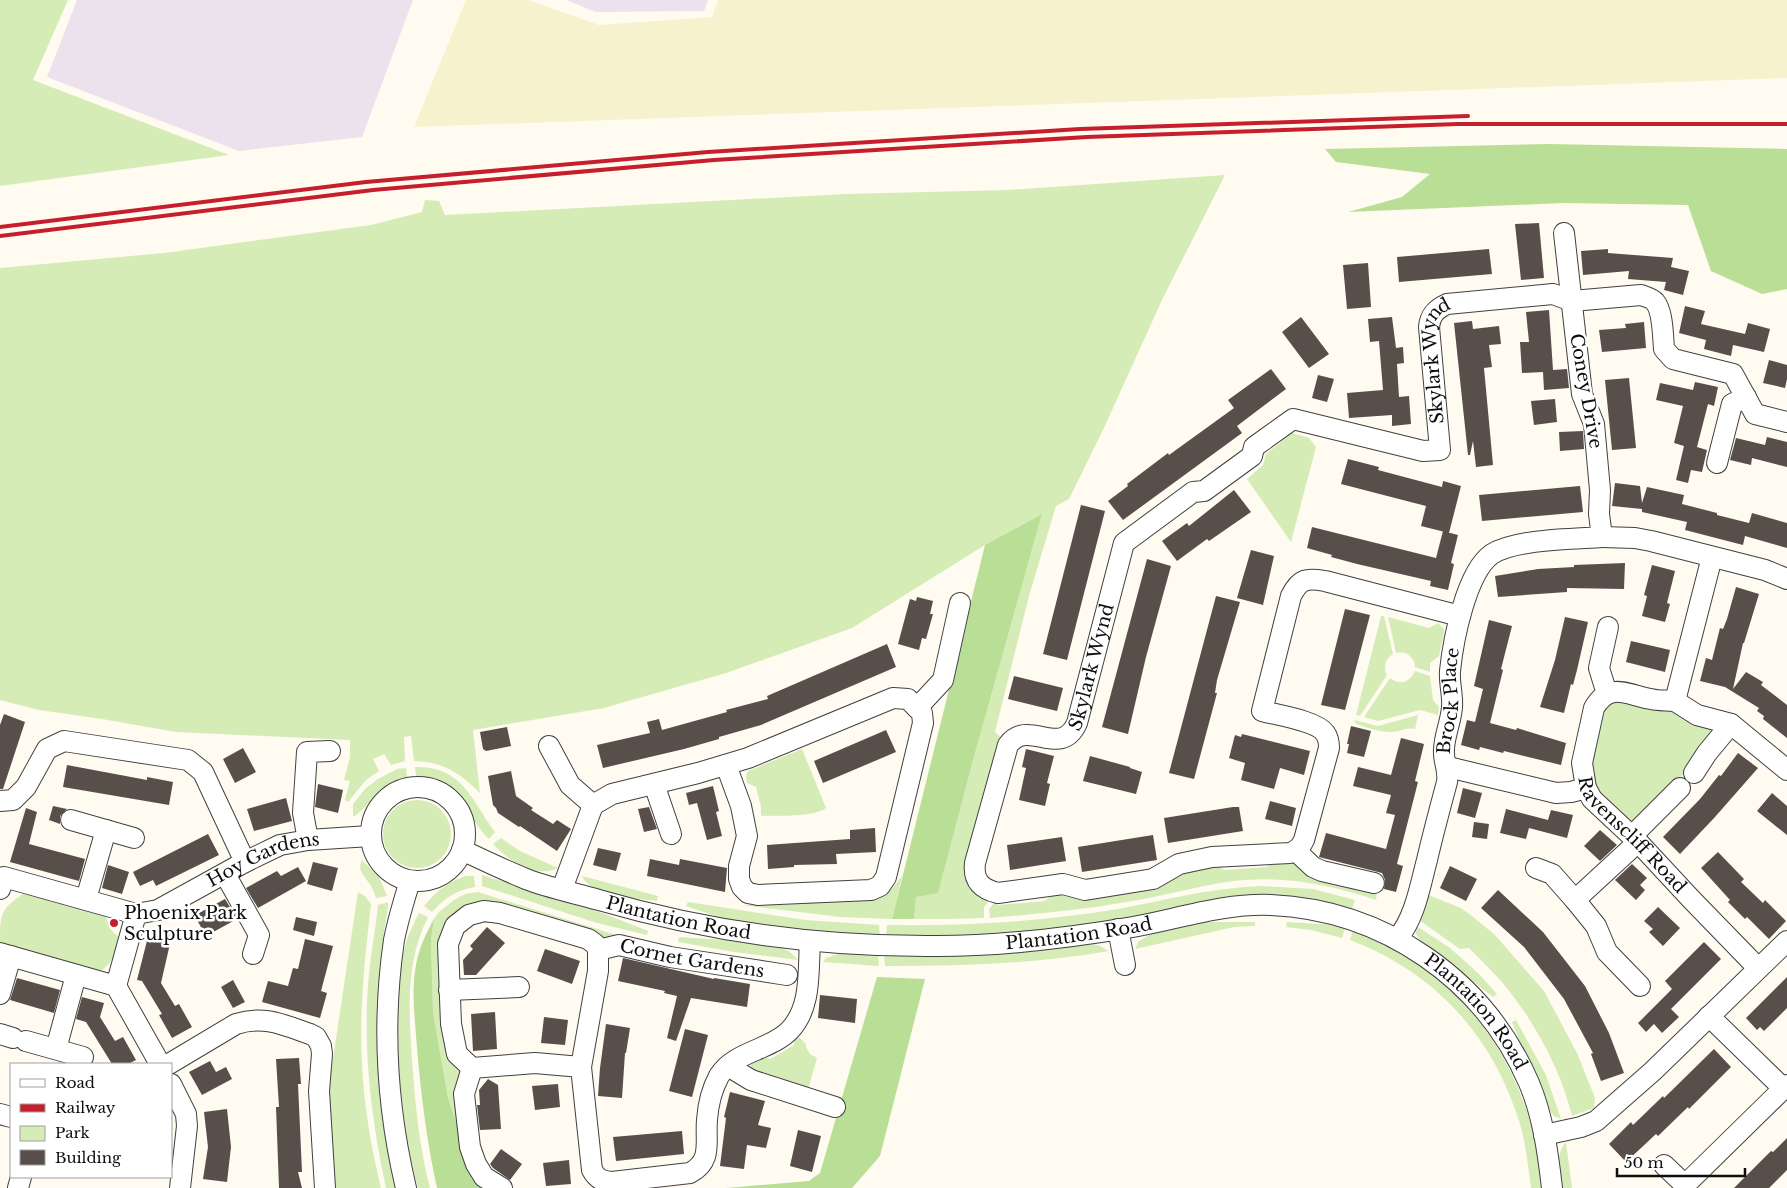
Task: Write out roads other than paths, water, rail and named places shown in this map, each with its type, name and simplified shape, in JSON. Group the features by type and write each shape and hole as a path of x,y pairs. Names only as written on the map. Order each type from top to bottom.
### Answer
{"street":[{"name":"Coney Drive","path":"1564,233 1582,394 1594,424 1602,537"},
{"name":"Skylark Wynd","path":"1296,851 1290,853 1212,857 1179,864 1154,879 1084,890 1063,884 998,893 990,891 977,881 974,872 1008,745 1012,739 1029,734 1054,740 1064,738 1073,731 1077,723 1124,543 1193,492 1204,491 1235,470 1252,456 1254,447 1293,418 1423,451 1440,450 1428,327 1430,318 1438,309 1447,304 1553,294 1572,301"},
{"path":"1572,301 1641,295 1649,298 1656,303 1660,312 1664,350 1667,354 1673,359 1733,374 1755,414 1787,422"},
{"path":"1717,463 1732,404 1746,398"},
{"path":"1602,537 1635,538 1765,570 1787,579"},
{"name":"Brock Place","path":"1397,939 1409,919 1420,888 1447,782 1448,768 1444,758 1444,750 1452,707 1450,671 1460,616 1468,591 1479,569 1491,555 1507,548 1530,543 1602,537"},
{"path":"1675,700 1712,557"},
{"path":"1374,883 1322,871 1313,867 1296,851 1304,840 1329,748 1326,733 1315,725 1262,711 1291,596 1303,580 1312,578 1460,616"},
{"path":"917,708 943,680 960,603"},
{"path":"1608,627 1599,668 1607,694 1620,691 1651,699 1675,700 1697,715 1730,724 1787,770"},
{"name":"Ravenscliff Road","path":"1607,694 1594,708 1582,763 1586,788 1592,799 1635,839 1758,968"},
{"path":"562,890 593,805 612,794 726,765 893,698 908,700 922,713 923,723 886,877 880,886 871,890 758,895 748,893 742,887 739,866 747,836 739,800 726,765"},
{"path":"1694,773 1706,753 1730,724"},
{"path":"0,801 13,800 26,787 47,748 64,741 188,760 203,772 244,862"},
{"path":"549,746 570,785 593,805"},
{"path":"308,840 303,813 307,752 330,751"},
{"path":"1448,768 1556,793 1586,788"},
{"path":"654,784 671,834"},
{"path":"418,786 435,789 446,796 456,806 464,820 465,836 462,850 451,868 442,875 428,880 410,881 396,876 384,868 375,856 370,836 372,819 379,806 390,795 402,789 418,786"},
{"path":"1575,900 1635,839 1680,788"},
{"path":"71,820 134,838"},
{"path":"86,899 106,830"},
{"name":"Hoy Gardens","path":"0,889 4,877 136,914 158,910 244,862 280,845 308,840 370,836"},
{"name":"Plantation Road","path":"462,850 529,880 642,912 727,930 810,941 883,946 1005,944 1065,938 1213,910 1270,905 1312,910 1351,920 1376,928 1397,939 1440,968 1459,984 1487,1014 1517,1060 1530,1085 1544,1135 1552,1188"},
{"path":"1536,868 1552,874 1575,900 1596,926 1607,952 1640,986"},
{"path":"225,874 258,935 253,954"},
{"path":"406,1188 399,1158 389,1075 387,1014 395,938 410,881"},
{"path":"581,1067 535,1063 472,1068 458,1054 451,1024 448,944 456,926 469,915 484,911 500,912 588,939 595,944 598,950 598,971 581,1067 592,1170 590,1182 612,1182 690,1173 699,1169 707,1153 707,1120 712,1093 720,1075 741,1056 775,1042 788,1032 797,1021 806,1000 810,941"},
{"path":"136,914 116,986 159,1063"},
{"path":"1118,929 1125,965"},
{"path":"1544,1135 1594,1123 1653,1071 1787,941"},
{"name":"Cornet Gardens","path":"598,950 618,945 670,957 787,975"},
{"path":"0,994 5,954 116,986"},
{"path":"56,1049 76,975"},
{"path":"449,990 518,987"},
{"path":"1664,1165 1684,1187 1785,1087 1709,1016"},
{"path":"171,1063 236,1024 246,1021 269,1020 316,1037 321,1046 322,1054 319,1091 325,1188"},
{"path":"13,1038 83,1057"},
{"path":"728,1066 751,1080 834,1107"},
{"path":"472,1068 464,1094 470,1147 476,1164 484,1177 502,1188"},
{"path":"172,1086 186,1114 187,1120 178,1176"}],"railway":[{"path":"0,227 366,182 708,152 1080,129 1468,116"},
{"path":"0,236 373,190 714,160 1087,137 1458,124 1787,124"}],"place":[{"name":"Phoenix Park Sculpture","path":"114,923"}]}
